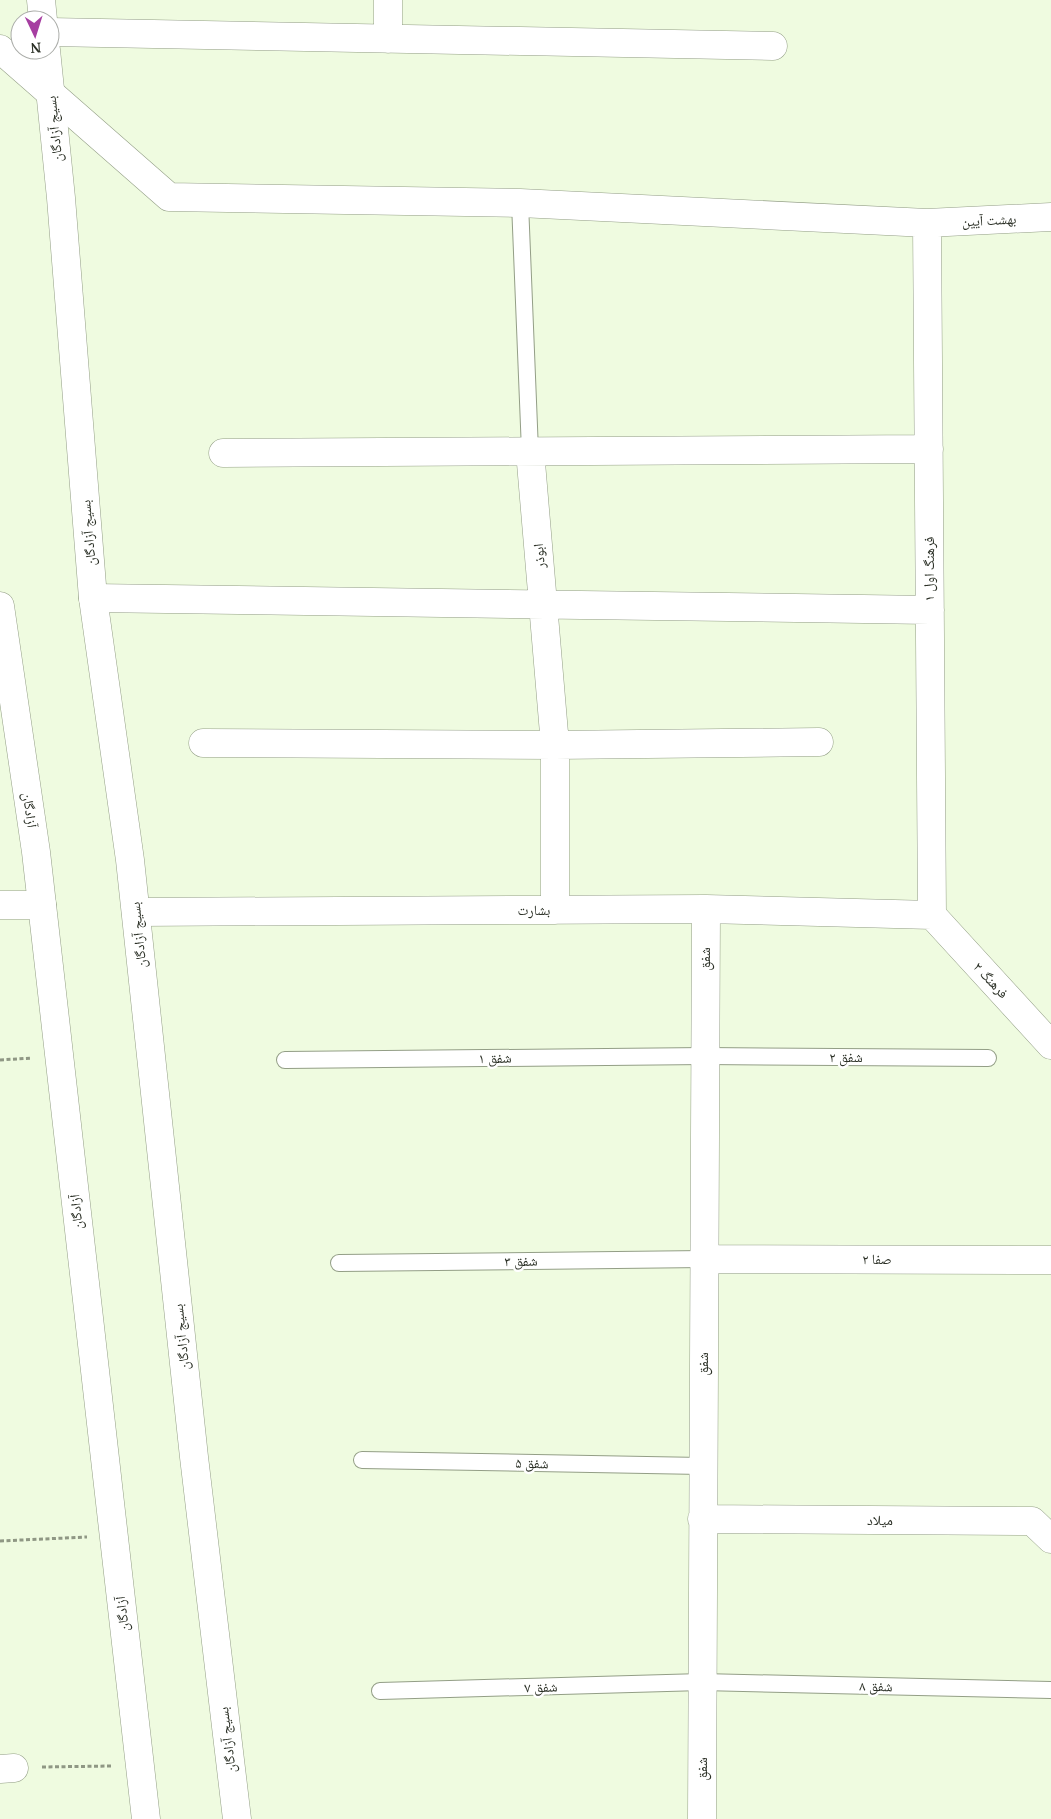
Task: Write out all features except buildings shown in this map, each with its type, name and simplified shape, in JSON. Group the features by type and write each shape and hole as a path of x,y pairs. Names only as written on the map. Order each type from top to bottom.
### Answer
{"street":[{"path":"388,0 388,38"},
{"path":"60,32 773,46"},
{"name":"بهشت آیین","path":"0,49 51,91 169,197 520,203 927,223 1051,217"},
{"name":"بسیج آزادگان","path":"47,60 93,598 136,912 194,1457 236,1819"},
{"name":"فرهنگ اول ۱","path":"927,223 932,915"},
{"path":"223,453 929,449"},
{"name":"ابوذر","path":"530,451 555,745 555,910"},
{"path":"93,598 930,610"},
{"name":"آزادگان","path":"0,606 42,905 146,1819"},
{"path":"203,743 555,745 819,742"},
{"path":"0,905 42,905"},
{"name":"بشارت","path":"136,912 706,909 932,915"},
{"name":"شفق","path":"702,1819 702,1466 706,909"},
{"name":"فرهنگ ۲","path":"932,915 1051,1045"},
{"name":"صفا ۲","path":"704,1259 1051,1260"},
{"name":"میلاد","path":"702,1519 1032,1521 1051,1539"}],"lane":[{"name":"ابوذر","path":"520,203 530,451"},
{"name":"شفق ۲","path":"705,1056 988,1058"},
{"name":"شفق ۱","path":"285,1060 705,1056"},
{"name":"شفق ۳","path":"339,1263 704,1259"},
{"name":"شفق ۵","path":"362,1460 702,1466"},
{"name":"شفق ۸","path":"702,1682 1051,1690"},
{"name":"شفق ۷","path":"380,1691 702,1682"}],"path":[{"path":"0,1541 113,1536"},
{"path":"7,1768 140,1765"}]}
